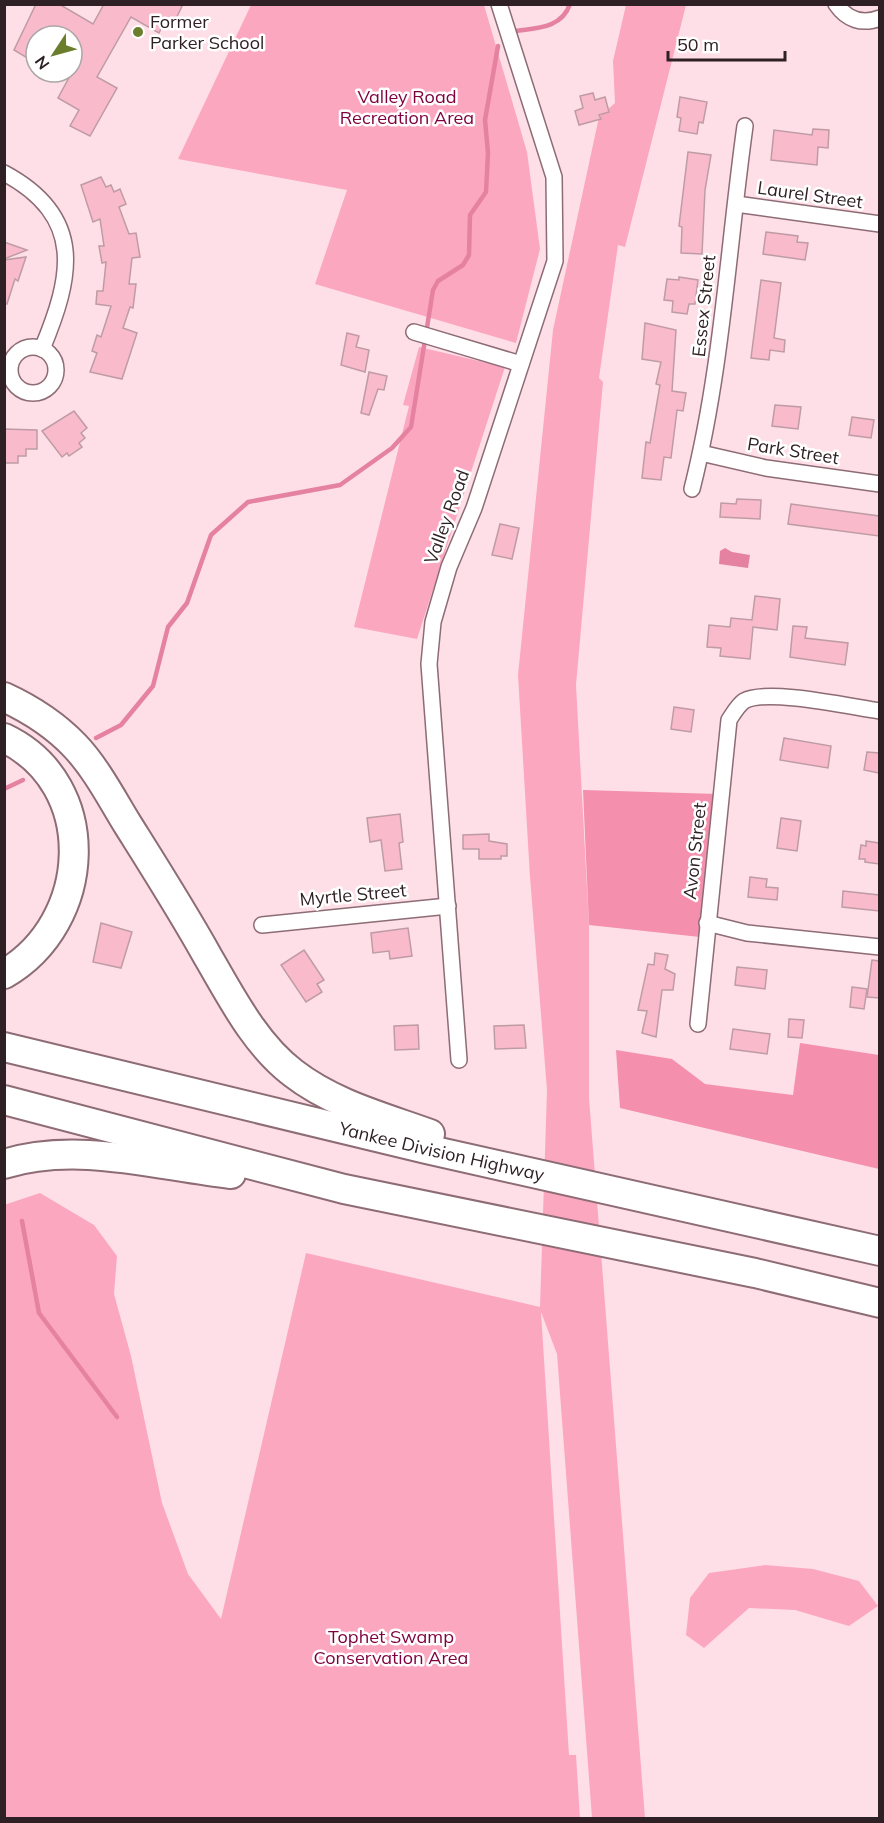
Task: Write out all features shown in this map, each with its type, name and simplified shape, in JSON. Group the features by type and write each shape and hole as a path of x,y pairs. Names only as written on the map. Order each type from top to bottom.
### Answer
{"highway":[{"path":"4,697 25,707 56,728 76,747 159,874 255,1034 292,1072 334,1098 536,1173"},
{"path":"4,738 15,743 53,779 70,820 75,859 68,895 51,930 34,950 4,974"},
{"name":"Yankee Division Highway","path":"4,1047 536,1173 879,1251"},
{"path":"4,1100 322,1183 755,1273 879,1303"},
{"path":"4,1164 42,1156 88,1155 322,1183"}],"street":[{"name":"Valley Road","path":"459,1060 429,664 433,622 449,567 472,513 555,261 554,177 499,4"},
{"path":"836,4 849,18 858,21 879,18"},
{"name":"Essex Street","path":"692,489 701,453 718,357 745,126"},
{"path":"4,173 40,198 55,218 64,242 66,268 64,293 42,349"},
{"name":"Laurel Street","path":"736,204 879,224"},
{"path":"414,332 521,363"},
{"name":"Park Street","path":"701,453 759,467 879,484"},
{"name":"Avon Street","path":"698,1024 729,720 743,702 758,697 798,698 879,711"},
{"name":"Myrtle Street","path":"262,925 448,906"},
{"path":"707,923 747,933 879,947"}],"green space":[{"name":"Valley Road Recreation Area","path":"251,5 484,5 527,152 540,249 516,343 315,284 347,190 178,159"},
{"name":"Tophet Swamp Conservation Area","path":"626,5 686,5 625,247 618,245 599,378 603,382 576,685 589,925 589,1098 645,1818 592,1818 557,1354 541,1312 569,1755 576,1755 580,1818 5,1818 4,1205 40,1193 94,1225 117,1256 114,1294 131,1356 162,1503 188,1574 221,1619 306,1253 540,1307 547,1090 530,877 518,675 553,330 599,117 615,103 613,61"},
{"path":"419,347 505,367 417,639 354,627 409,406 403,405"},
{"path":"765,1565 813,1569 859,1581 878,1606 849,1626 795,1610 749,1608 704,1648 686,1635 690,1598 709,1573"}],"shaded area":[{"path":"725,548 732,552 750,555 748,568 719,564 720,551"},
{"path":"583,790 718,794 700,937 589,925"},
{"path":"800,1043 879,1055 879,1169 620,1108 616,1050 672,1059 705,1084 793,1095"}],"building":[{"path":"36,4 59,4 93,24 104,4 183,4 173,25 165,20 159,33 131,17 97,77 117,88 90,136 70,126 79,110 58,98 66,84 84,84 84,24 26,24"},
{"path":"24,29 24,56 14,50"},
{"path":"593,93 595,100 605,97 609,112 599,115 601,119 579,125 575,111 583,108 580,96"},
{"path":"680,97 707,102 703,123 699,122 697,134 679,131 681,118 677,117"},
{"path":"813,129 829,130 828,148 818,147 817,165 771,160 774,130 812,135"},
{"path":"688,152 711,155 705,190 702,254 681,253 682,227 679,226"},
{"path":"101,177 106,187 111,185 114,192 120,189 126,204 119,207 129,234 136,233 140,257 132,258 129,284 136,284 133,308 130,307 123,328 137,333 122,379 90,372 97,353 92,351 97,335 101,337 111,306 96,304 97,291 103,291 106,262 102,263 99,246 104,246 100,219 93,222 81,185"},
{"path":"766,232 798,236 797,242 808,243 805,260 763,254"},
{"path":"4,242 27,250 4,259"},
{"path":"26,257 18,281 15,279 7,304 4,304 4,260"},
{"path":"679,277 698,280 695,304 689,304 687,314 672,312 673,301 664,300 667,279 679,280"},
{"path":"761,280 781,283 774,338 785,340 784,352 770,350 769,360 751,358"},
{"path":"645,323 676,330 672,391 686,393 683,411 677,410 671,458 664,457 661,480 642,478 646,442 650,443 660,385 656,384 661,362 642,359"},
{"path":"347,333 359,336 356,347 369,350 365,372 341,365"},
{"path":"369,372 387,376 384,390 378,389 369,415 361,413"},
{"path":"775,405 801,407 798,429 772,426"},
{"path":"74,411 87,428 81,433 85,438 79,443 82,447 69,456 67,453 62,457 42,431"},
{"path":"852,417 874,420 871,438 849,435"},
{"path":"4,429 37,430 37,449 26,449 26,456 18,456 18,463 4,463"},
{"path":"737,499 761,500 760,519 720,517 721,503 736,504"},
{"path":"791,504 879,516 879,536 788,524"},
{"path":"500,524 519,528 512,559 492,555"},
{"path":"755,596 780,599 777,630 753,627 750,659 720,656 721,648 707,647 709,625 730,627 731,618 752,620"},
{"path":"793,626 807,627 805,638 848,643 845,665 790,657"},
{"path":"674,707 694,710 691,732 671,729"},
{"path":"784,738 831,746 828,768 780,760"},
{"path":"867,752 879,753 879,773 864,770"},
{"path":"400,814 403,842 399,843 402,869 385,871 381,840 370,842 367,818"},
{"path":"781,818 801,821 797,851 777,848"},
{"path":"489,834 489,841 507,844 507,856 501,856 501,859 479,859 479,849 463,849 463,835"},
{"path":"866,841 879,843 879,864 859,859 861,845 866,846"},
{"path":"750,877 767,879 766,887 778,888 777,900 748,897"},
{"path":"843,891 879,895 879,911 842,907"},
{"path":"101,923 132,932 121,968 93,962"},
{"path":"408,928 412,956 390,959 389,951 373,953 371,933"},
{"path":"304,950 324,980 317,984 322,992 306,1002 281,965"},
{"path":"655,953 668,955 665,969 675,974 673,990 662,990 656,1037 642,1033 647,1011 638,1010 648,964 654,965"},
{"path":"872,960 879,961 879,998 867,997"},
{"path":"737,967 767,970 765,989 735,985"},
{"path":"852,987 867,989 864,1009 850,1007"},
{"path":"789,1019 804,1020 802,1038 788,1037"},
{"path":"418,1025 419,1049 395,1050 394,1026"},
{"path":"524,1025 526,1048 495,1049 494,1026"},
{"path":"733,1029 770,1034 767,1054 730,1049"}],"waterway":[{"path":"516,31 555,22 561,18 570,4"},
{"path":"96,738 121,725 153,686 168,627 187,603 211,535 248,502 340,485 392,448 411,427 433,290 438,281 463,265 469,255 470,215 486,192 488,153 485,120 498,46"},
{"path":"4,789 23,780"},
{"path":"22,1221 39,1313 117,1417"}],"place":[{"name":"Former Parker School","path":"138,32"}]}
